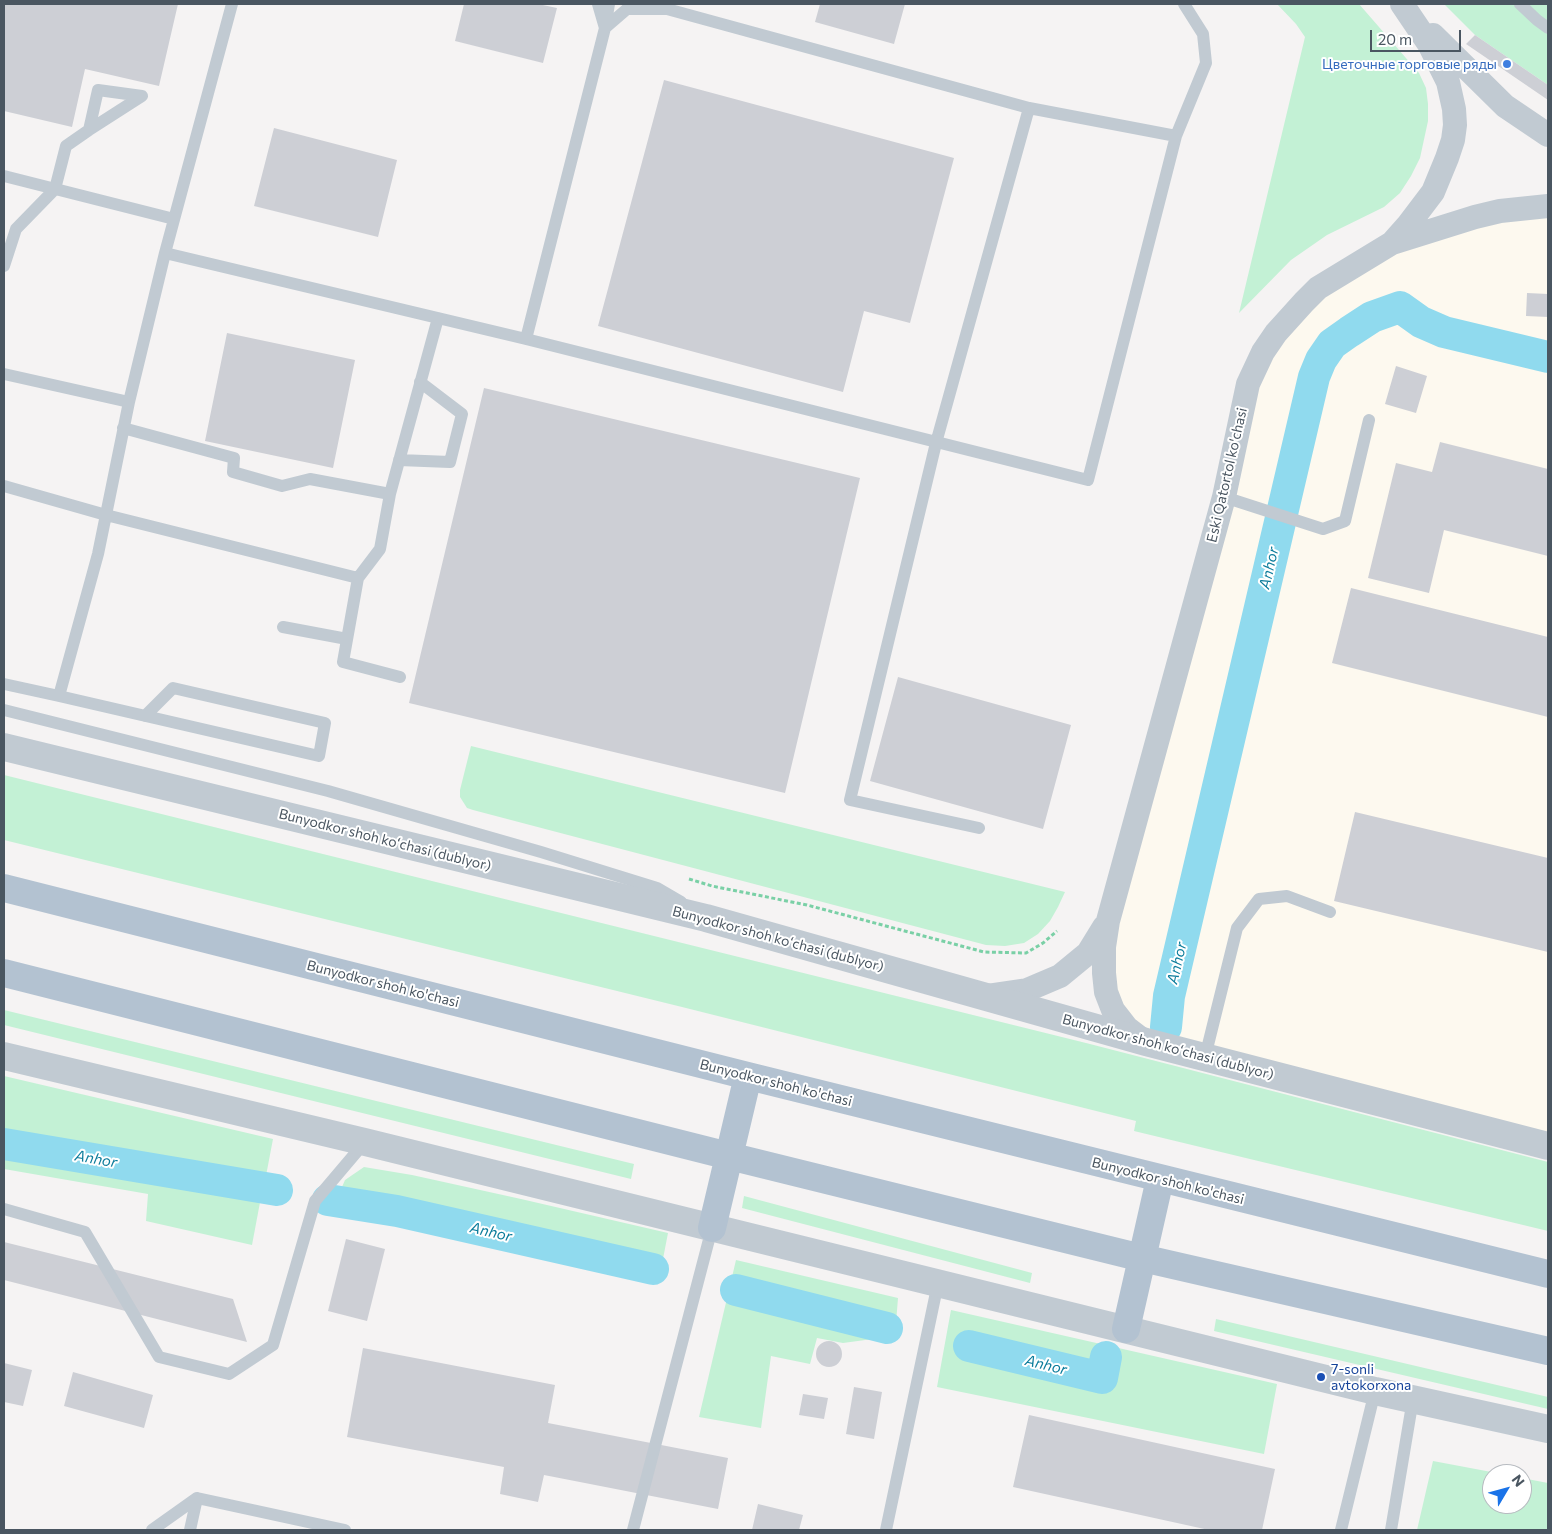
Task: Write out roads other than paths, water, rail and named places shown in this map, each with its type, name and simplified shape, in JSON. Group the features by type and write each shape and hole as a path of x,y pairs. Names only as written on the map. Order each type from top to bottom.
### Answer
{"main road":[{"name":"Bunyodkor shoh ko'chasi","path":"4,888 1160,1180 1548,1274"},
{"path":"4,973 1142,1258 1548,1351"},
{"path":"712,1228 748,1076"},
{"path":"1126,1329 1160,1180"}],"street":[{"path":"1402,4 1505,106 1548,135"},
{"path":"1392,242 1419,212 1433,192 1447,158 1455,125 1454,109 1448,82 1429,44 1402,4"},
{"name":"Eski Qatortol ko'chasi","path":"1146,1042 1127,1028 1113,1010 1106,992 1104,964 1108,921 1224,497 1248,384 1263,352 1276,333 1318,288 1392,242 1500,211 1548,206"},
{"name":"Bunyodkor shoh koʻchasi (dublyor)","path":"4,747 706,918 1146,1042 1548,1146"},
{"name":"Eski Qatortol ko'chasi","path":"984,996 1027,990 1060,976 1088,954 1108,921"},
{"path":"4,1056 365,1142 1375,1391 1548,1430"}],"lane":[{"path":"59,696 98,554 123,428 165,253 232,4"},
{"path":"598,4 605,28"},
{"path":"526,339 605,28 609,4"},
{"path":"165,253 526,339 1088,480 1176,136 1206,63 1203,34 1184,4"},
{"path":"1520,4 1548,28"},
{"path":"605,28 627,9 662,6 1030,108 1176,136"},
{"path":"979,828 850,800 936,443 1030,108"},
{"path":"4,266 16,229 55,189 66,146 90,130"},
{"path":"4,176 174,219"},
{"path":"400,677 343,662 358,578 380,549 390,494 438,318"},
{"path":"4,374 129,402"},
{"path":"399,460 450,462 462,414 420,382"},
{"path":"1224,497 1323,530 1345,521 1369,420"},
{"path":"123,428 234,458 233,472 282,486 310,479 390,494"},
{"path":"4,486 106,515 358,578"},
{"path":"283,627 347,640"},
{"path":"4,684 319,756 325,723 173,688 145,716"},
{"path":"4,710 328,791 541,852 657,888 706,918"},
{"path":"1205,1057 1237,928 1259,899 1287,896 1330,912"},
{"path":"4,1209 85,1232 159,1356 230,1374 273,1345 315,1201 365,1142"},
{"path":"633,1530 712,1228"},
{"path":"886,1530 938,1283"},
{"path":"1341,1530 1375,1391"},
{"path":"1391,1530 1413,1399"},
{"path":"152,1530 197,1498 345,1530"},
{"path":"190,1530 197,1498"}],"waterway":[{"name":"Anhor","path":"1166,1027 1169,996 1314,377 1321,360 1332,344 1349,332 1372,317 1400,307 1421,322 1444,332 1548,357"},
{"name":"Anhor","path":"4,1144 277,1190"},
{"name":"Anhor","path":"328,1200 397,1211 653,1269"},
{"name":"Anhor","path":"736,1290 887,1328"},
{"name":"Anhor","path":"969,1346 1102,1378 1106,1357"}],"place":[{"name":"Цветочные торговые ряды","path":"1507,64"},
{"name":"7-sonli avtokorxona","path":"1321,1377"}]}
